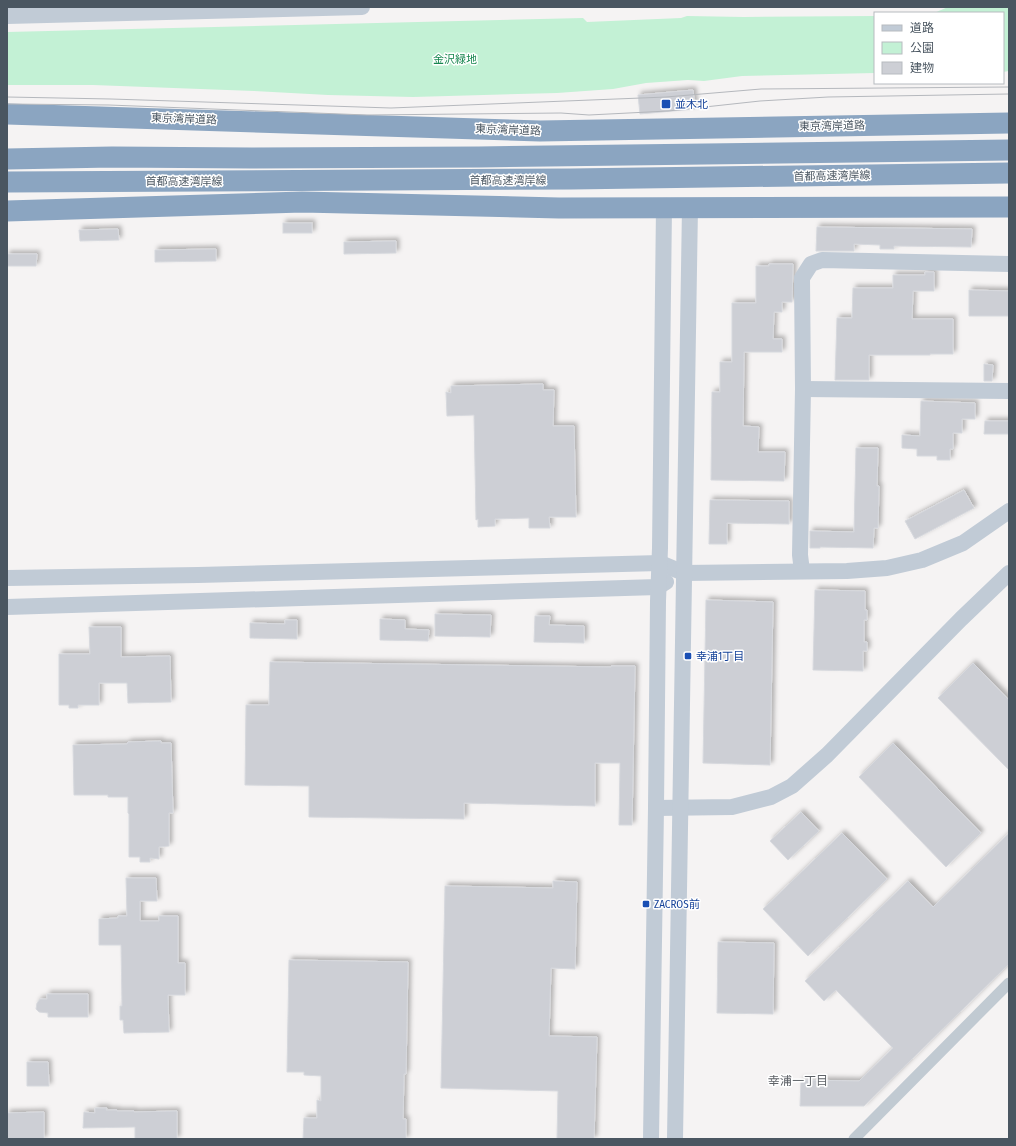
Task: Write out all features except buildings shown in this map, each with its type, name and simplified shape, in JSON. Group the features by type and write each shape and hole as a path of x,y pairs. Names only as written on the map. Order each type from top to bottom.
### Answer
{"highway":[{"name":"東京湾岸道路","path":"7,114 540,131 1009,123"},
{"path":"7,149 112,157"},
{"name":"首都高速湾岸線","path":"112,157 479,158 1009,150"},
{"path":"7,159 112,157"},
{"name":"首都高速湾岸線","path":"7,182 571,180 1009,173"},
{"path":"7,211 302,202 558,208 1009,207"}],"street":[{"path":"7,16 63,11 362,7"},
{"path":"650,1139 656,808 658,587 660,563 664,207"},
{"path":"675,1139 690,207"},
{"path":"802,571 800,555 803,389 802,278 811,264 822,260 1009,264"},
{"path":"803,389 1009,391"},
{"path":"7,578 190,575 660,563 684,573 847,571 887,568 922,560 963,543 1009,511"},
{"path":"7,607 658,587 684,573"},
{"path":"656,808 732,807 771,797 792,786 827,755 961,619 1009,573"},
{"path":"854,1139 1009,983"}],"green space":[{"path":"948,7 1009,8 1009,71 1004,72 1004,12 936,12"},
{"name":"金沢緑地","path":"687,16 874,16 874,73 742,76 704,81 688,80 646,83 613,89 557,93 413,97 93,85 7,85 7,32 583,18 587,22 681,18"}],"tram line":[{"path":"7,97 391,108 666,97 761,89 1009,87"},
{"path":"7,104 109,105 367,115 561,113 589,115 668,111 760,101 828,97 1009,94"}],"place":[{"name":"並木北","path":"666,104"},
{"name":"幸浦1丁目","path":"688,656"},
{"name":"ZACROS前","path":"646,904"}],"district":[{"name":"幸浦一丁目","path":"798,1081"}]}
